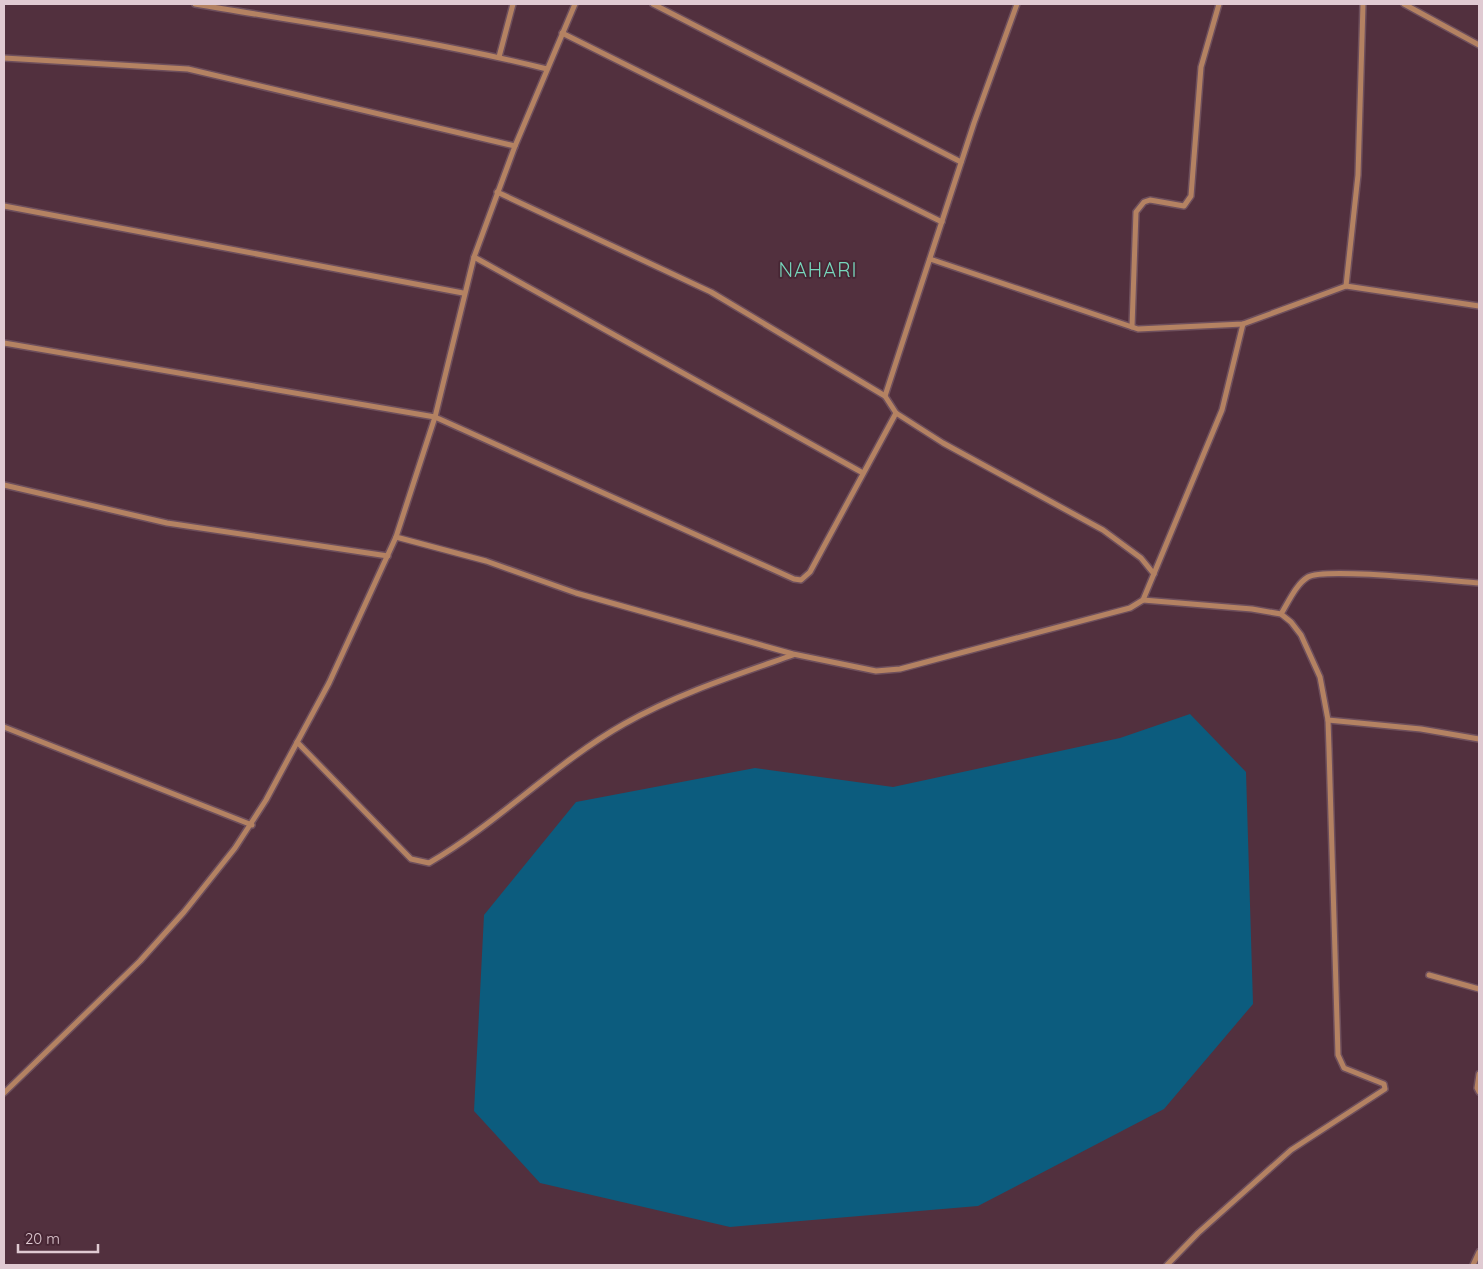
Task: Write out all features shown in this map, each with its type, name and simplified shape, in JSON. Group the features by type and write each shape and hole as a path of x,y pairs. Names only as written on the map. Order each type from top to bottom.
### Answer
{"street":[{"path":"195,4 360,30 499,57 547,69"},
{"path":"499,57 513,4"},
{"path":"4,1093 146,954 184,912 252,825 329,683 396,537 435,417 463,293 474,257 515,146 575,4"},
{"path":"653,4 961,162"},
{"path":"885,396 961,162 1017,4"},
{"path":"1132,327 1136,212 1144,202 1150,200 1184,206 1192,196 1201,67 1219,4"},
{"path":"1346,286 1358,175 1363,4"},
{"path":"1404,4 1479,45"},
{"path":"562,33 942,222"},
{"path":"4,58 188,69 221,75 515,146"},
{"path":"497,192 712,292 885,396 896,413 943,443 1103,530 1141,558 1154,574"},
{"path":"4,206 463,293"},
{"path":"474,257 863,473"},
{"path":"930,259 1138,329 1243,324 1346,286 1479,306"},
{"path":"396,537 486,561 576,593 793,654 876,671 900,669 1130,608 1143,600 1222,410 1243,324"},
{"path":"4,343 435,417 794,579 807,577 896,413"},
{"path":"4,485 167,523 388,556"},
{"path":"1281,614 1303,581 1317,574 1351,574 1479,582"},
{"path":"1143,600 1252,608 1281,614 1296,628 1311,655 1320,677 1328,720 1336,909 1338,1055 1344,1068 1384,1084 1385,1089 1291,1150 1198,1233 1166,1265"},
{"path":"297,742 411,859 429,863 591,745 624,724 688,693 793,654"},
{"path":"1328,720 1421,729 1479,739"},
{"path":"4,726 252,825"},
{"path":"1429,975 1479,988"},
{"path":"1479,1074 1477,1088 1479,1092"},
{"path":"1473,1265 1479,1252"}],"water":[{"path":"1190,714 1246,772 1253,1004 1164,1109 978,1206 730,1227 540,1183 474,1111 484,915 576,802 755,768 893,787 1120,738"}],"district":[{"name":"NAHARI","path":"818,270"}]}
